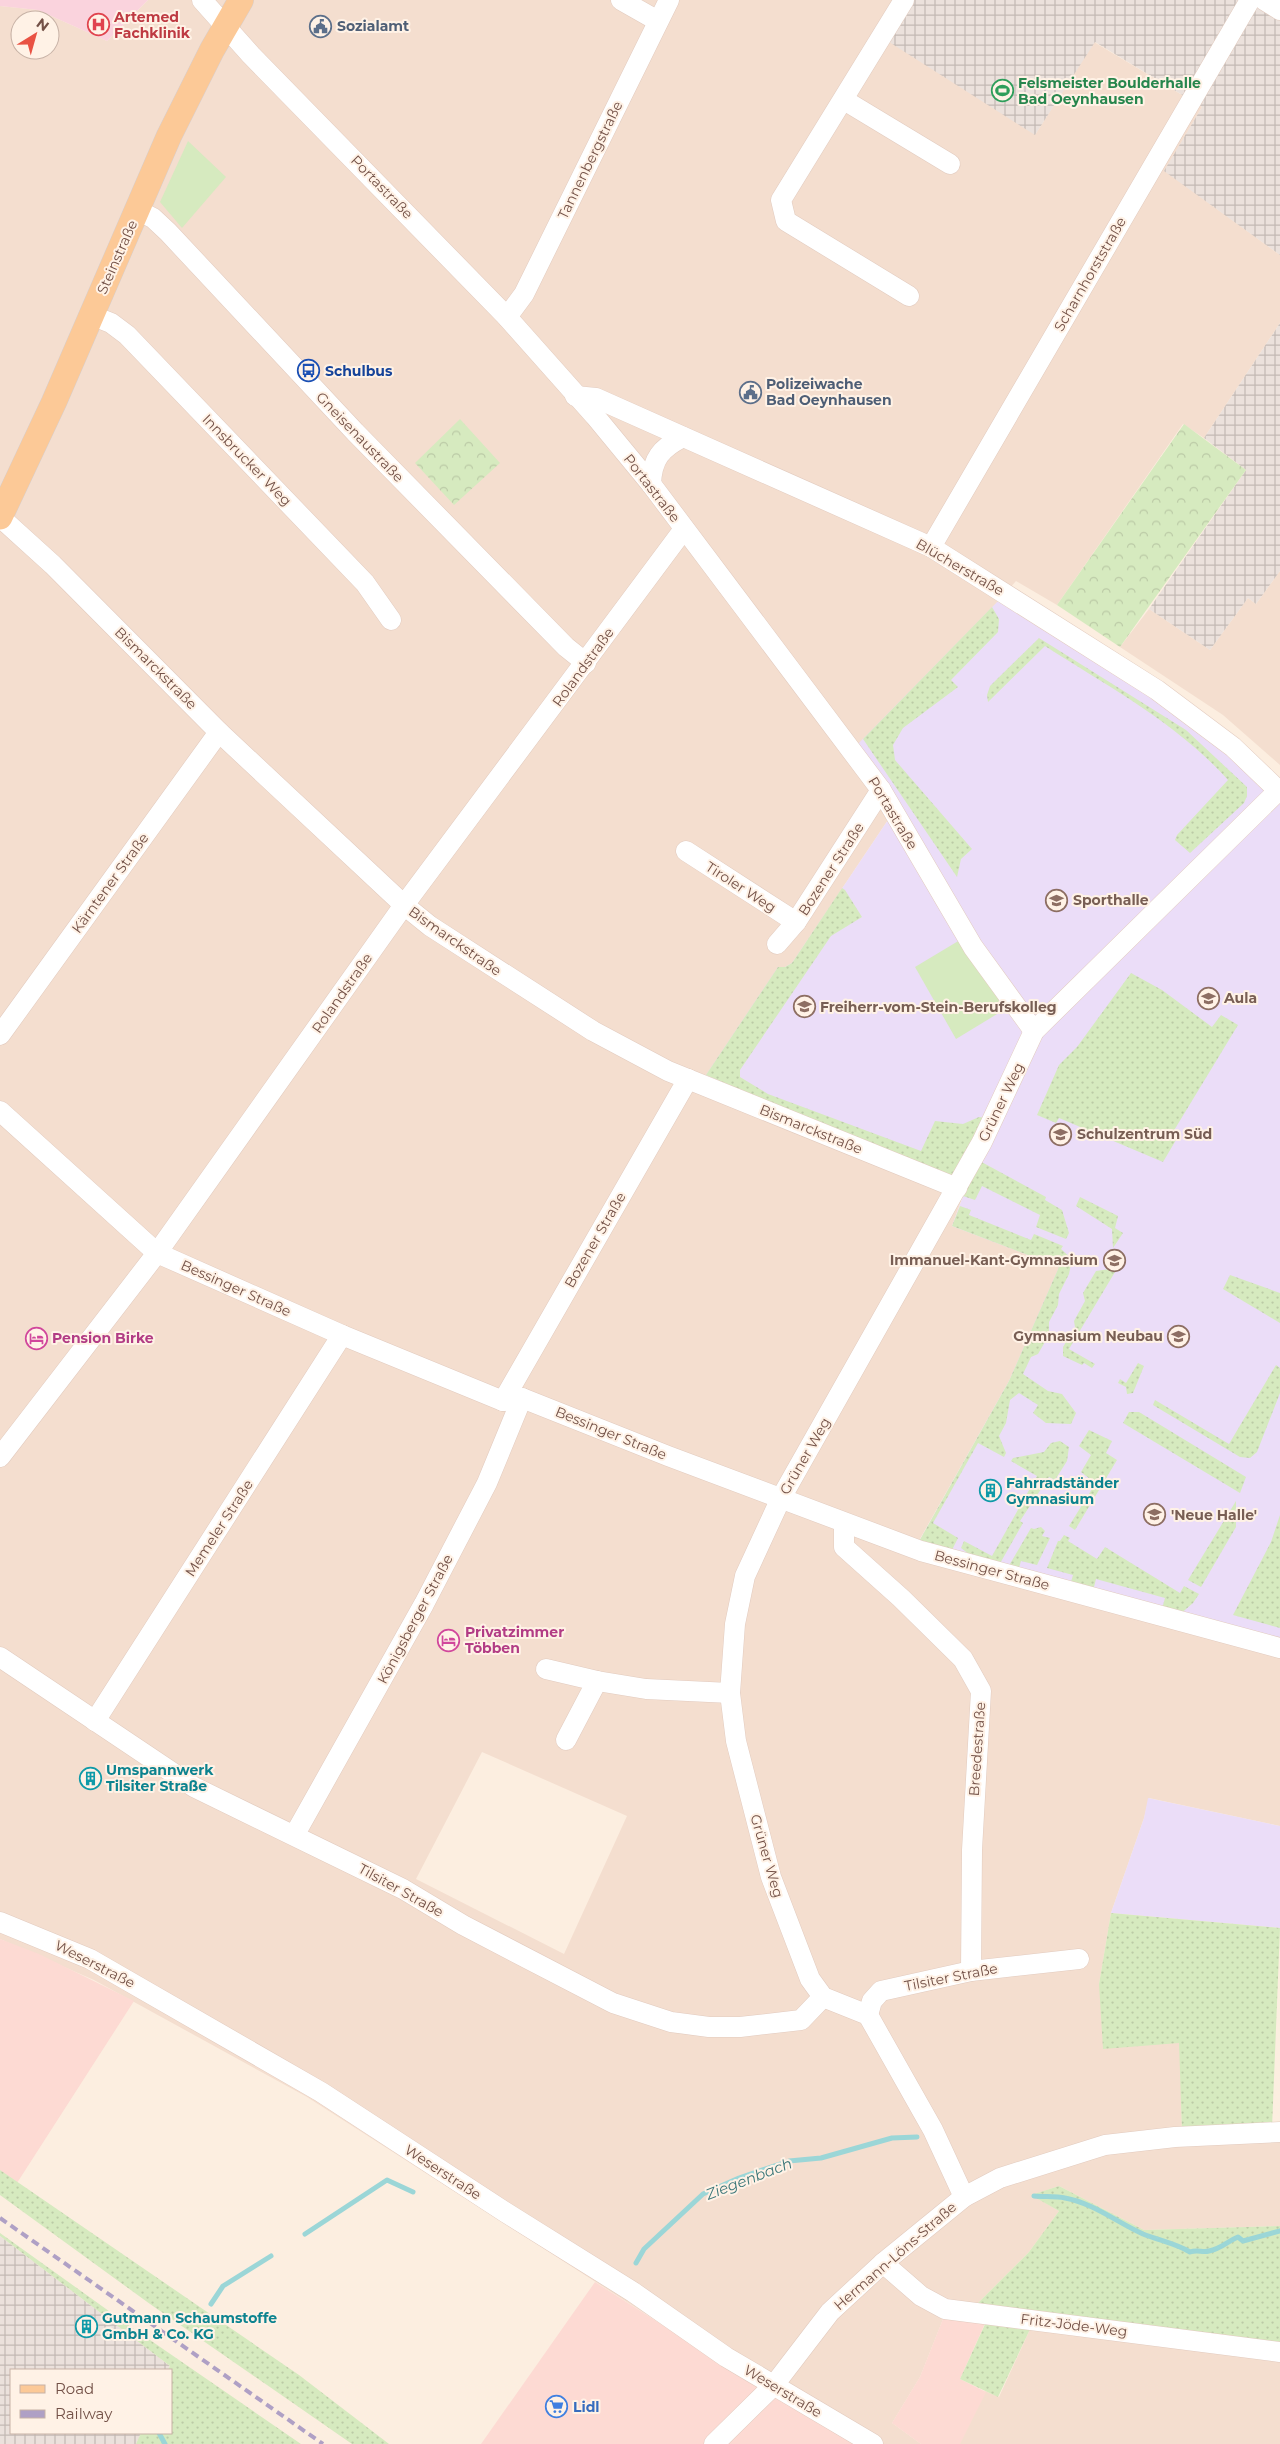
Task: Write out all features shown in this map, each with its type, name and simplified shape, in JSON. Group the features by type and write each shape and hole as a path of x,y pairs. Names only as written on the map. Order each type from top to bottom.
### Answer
{"main road":[{"name":"Steinstraße","path":"0,517 92,315 173,128 225,26 241,0"}],"street":[{"name":"Portastraße","path":"202,0 251,55 507,317 651,484 881,790 939,892 973,947 1034,1031"},
{"path":"621,0 658,21"},
{"name":"Tannenbergstraße","path":"507,317 524,294 669,0"},
{"path":"904,0 781,200 782,211 786,220 909,296"},
{"name":"Scharnhorststraße","path":"931,547 1250,0"},
{"path":"1264,0 1280,10"},
{"path":"844,100 950,164"},
{"name":"Gneisenaustraße","path":"137,210 153,218 168,232 354,432 559,640 586,663"},
{"name":"Innsbrucker Weg","path":"92,315 111,323 127,335 365,583 391,620"},
{"name":"Blücherstraße","path":"575,396 596,398 931,547 1157,690 1233,746 1280,790"},
{"path":"651,484 652,468 658,456 669,444 684,437"},
{"name":"Bismarckstraße","path":"0,517 53,565 219,732 404,905 438,931 593,1031 688,1079 957,1188"},
{"name":"Rolandstraße","path":"0,1457 157,1254 404,905 684,529"},
{"name":"Kärntener Straße","path":"0,1035 219,732"},
{"name":"Bozener Straße","path":"777,944 796,922 881,790"},
{"name":"Grüner Weg","path":"824,1997 810,1979 771,1877 736,1740 730,1692 735,1624 745,1576 781,1498 957,1188 1011,1082 1034,1031 1280,790"},
{"name":"Tiroler Weg","path":"686,851 796,922"},
{"name":"Bozener Straße","path":"512,1399 688,1079"},
{"name":"Bessinger Straße","path":"0,1111 157,1254 342,1335 920,1551 1280,1648"},
{"name":"Memeler Straße","path":"95,1721 342,1335"},
{"name":"Königsberger Straße","path":"295,1834 428,1596 487,1483 512,1399"},
{"name":"Breedestraße","path":"844,1523 844,1547 902,1598 963,1658 981,1690 973,1831 971,1971"},
{"name":"Tilsiter Straße","path":"0,1657 194,1787 295,1834 403,1889 463,1925 613,2003 671,2022 709,2027 801,2020 824,1997"},
{"path":"546,1669 597,1681 646,1689 730,1692"},
{"path":"566,1740 597,1681"},
{"name":"Weserstraße","path":"0,1922 90,1958 321,2092 528,2227 633,2292 726,2357 873,2444"},
{"name":"Tilsiter Straße","path":"868,2015 872,2001 881,1991 971,1971 1079,1959"},
{"path":"824,1997 868,2015 933,2130 964,2197"},
{"name":"Hermann-Löns-Straße","path":"714,2444 774,2385 830,2312 882,2263 964,2197 1000,2178 1105,2145 1175,2137 1280,2132"},
{"name":"Fritz-Jöde-Weg","path":"882,2263 921,2296 945,2309 1280,2352"}],"shaded area":[{"name":"Artemed Fachklinik","path":"0,0 148,0 107,41 60,20 60,10 0,6"},
{"path":"148,0 911,0 1035,135 1094,42 1202,107 1165,171 1280,255 1280,323 1204,438 1183,424 1057,605 1016,581 1003,596 896,808 792,963 785,967 707,1076 966,1187 952,1226 1060,1267 1009,1381 917,1544 1280,1642 1280,1826 1149,1798 1144,1818 1111,1913 1099,1984 1180,2043 1182,2133 1280,2127 1280,2226 1144,2230 1059,2186 1032,2195 1059,2211 1029,2252 974,2307 949,2304 920,2377 892,2423 921,2444 855,2444 769,2393 307,2097 94,1980 0,1939 0,6 38,10 10,10 10,60 60,60 60,20 107,41","holes":["482,1752 627,1816 564,1954 416,1879"]},
{"path":"911,0 1280,0 1280,255 1164,171 1202,107 1095,42 1035,135 886,40"},
{"path":"1280,323 1280,571 1256,604 1248,598 1210,650 1149,609 1246,470 1204,438"},
{"path":"1280,571 1280,765 1223,715 1120,647 1149,609 1210,650 1248,598 1256,604"},
{"name":"Schulzentrum Süd","path":"1003,596 1155,695 1280,798 1280,1642 917,1545 1009,1381 1059,1267 952,1226 966,1188 706,1075 778,967 785,967 792,963 896,808 853,749"},
{"path":"1148,1798 1280,1826 1280,1928 1111,1913 1144,1818"},
{"path":"0,1939 39,1954 134,2001 17,2183 0,2170"},
{"path":"0,2236 170,2366 168,2369 10,2369 10,2434 141,2434 136,2444 0,2444"},
{"path":"595,2282 769,2393 855,2444 481,2444"},
{"path":"949,2304 992,2308 960,2379 986,2392 960,2444 921,2444 892,2423 920,2377"},
{"path":"1032,2325 1280,2358 1280,2444 959,2444 985,2391 999,2397"}],"green space":[{"path":"188,141 226,177 182,228 160,202"},
{"path":"460,419 500,463 454,505 415,463"},
{"path":"1184,424 1246,470 1120,647 1057,605"},
{"path":"992,607 999,619 998,632 951,680 958,687 903,728 893,745 895,760 972,849 961,859 957,877 863,739"},
{"path":"1039,638 1186,730 1247,787 1247,796 1244,803 1190,853 1175,840 1177,835 1228,780 1187,741 1142,707 1045,646 988,702 987,695 990,686"},
{"path":"842,888 862,917 831,936 740,1070 740,1077 768,1094 921,1151 935,1121 963,1124 979,1117 986,1118 952,1182 706,1075 778,967 785,967 792,963"},
{"path":"965,937 1007,1008 956,1039 915,967"},
{"path":"1131,973 1162,990 1212,1027 1221,1015 1238,1025 1170,1137 1176,1140 1163,1162 1059,1118 1056,1123 1037,1115 1059,1065 1077,1047"},
{"path":"976,1159 1046,1197 1045,1200 1062,1210 1069,1233 1066,1239 1036,1227 1040,1215 982,1186 975,1200 963,1196"},
{"path":"1080,1197 1118,1216 1115,1228 1123,1233 1113,1248 1112,1229 1076,1206"},
{"path":"960,1206 971,1210 969,1215 1031,1240 1034,1234 1063,1246 1061,1249 1072,1259 1069,1274 1059,1294 1058,1305 1049,1322 1049,1335 1038,1354 1031,1357 1023,1374 1048,1391 1062,1394 1076,1413 1071,1424 1046,1423 1033,1413 1038,1405 1019,1393 1010,1400 1006,1423 999,1436 1006,1453 1004,1457 978,1443 933,1523 958,1538 950,1554 917,1545 1009,1381 1059,1267 952,1226"},
{"path":"1109,1269 1115,1272 1069,1349 1095,1364 1092,1368 1084,1363 1082,1365 1063,1356 1063,1347 1075,1327 1074,1321 1085,1301 1083,1293 1096,1271"},
{"path":"1230,1275 1280,1293 1280,1323 1223,1289"},
{"path":"1138,1363 1144,1366 1133,1393 1127,1394 1126,1387 1118,1383 1120,1379 1126,1383"},
{"path":"1276,1365 1280,1368 1280,1393 1257,1452 1250,1458 1240,1457 1153,1405 1155,1400 1229,1444"},
{"path":"1129,1412 1139,1412 1246,1477 1240,1493 1123,1423"},
{"path":"1089,1430 1112,1441 1106,1453 1117,1460 1075,1530 1069,1526 1092,1489 1090,1479 1081,1472 1091,1455 1079,1446"},
{"path":"1060,1441 1069,1447 1067,1461 1055,1480 1049,1477 1020,1521 1023,1523 998,1567 979,1562 961,1548 964,1541 992,1556 1037,1476 1011,1461 1013,1458 1044,1452 1051,1443"},
{"path":"1236,1501 1236,1527 1201,1587 1188,1580"},
{"path":"1280,1515 1280,1628 1233,1615 1271,1542"},
{"path":"1041,1527 1045,1531 1042,1536 1050,1538 1037,1565 1021,1561 1018,1571 1007,1569 1031,1528"},
{"path":"1064,1535 1070,1538 1068,1541 1097,1559 1105,1547 1180,1593 1184,1586 1199,1594 1193,1603 1178,1616 1162,1609 1165,1598 1096,1579 1093,1591 1070,1585 1073,1575 1047,1568 1058,1541"},
{"path":"1111,1913 1280,1928 1272,2128 1182,2133 1179,2043 1103,2049 1099,1984"},
{"path":"0,2170 299,2375 389,2444 352,2444 150,2304 0,2195"},
{"path":"1059,2186 1144,2230 1280,2226 1280,2358 1032,2325 998,2397 960,2379 992,2309 974,2307 1029,2252 1059,2211 1031,2195"},
{"path":"0,2233 134,2329 301,2444 136,2444 141,2434 172,2434 172,2369 168,2369 170,2366 0,2236"}],"waterway":[{"name":"Ziegenbach","path":"636,2263 644,2249 703,2194 739,2178 789,2161 821,2158 892,2138 917,2137"},
{"name":"Ziegenbach","path":"305,2234 387,2180 413,2192"},
{"name":"Ziegenbach","path":"1034,2196 1061,2197 1085,2204 1134,2230 1190,2252 1213,2250 1238,2237 1243,2241 1280,2231"},
{"name":"Ziegenbach","path":"211,2304 223,2286 271,2256"},
{"name":"Ziegenbach","path":"160,2434 165,2444"}],"railway":[{"path":"0,2218 323,2444"}],"place":[{"name":"Artemed Fachklinik","path":"98,25"},
{"name":"Sozialamt","path":"321,26"},
{"name":"Felsmeister Boulderhalle Bad Oeynhausen","path":"1002,91"},
{"name":"Schulbus","path":"309,371"},
{"name":"Polizeiwache Bad Oeynhausen","path":"750,392"},
{"name":"Sporthalle","path":"1057,900"},
{"name":"Aula","path":"1208,998"},
{"name":"Freiherr-vom-Stein-Berufskolleg","path":"804,1007"},
{"name":"Schulzentrum Süd","path":"1061,1134"},
{"name":"Immanuel-Kant-Gymnasium","path":"1114,1260"},
{"name":"Gymnasium Neubau","path":"1179,1336"},
{"name":"Pension Birke","path":"36,1338"},
{"name":"Fahrradständer Gymnasium","path":"990,1491"},
{"name":"'Neue Halle'","path":"1155,1515"},
{"name":"Privatzimmer Többen","path":"449,1640"},
{"name":"Umspannwerk Tilsiter Straße","path":"90,1778"},
{"name":"Gutmann Schaumstoffe GmbH & Co. KG","path":"86,2326"},
{"name":"Lidl","path":"557,2407"}]}
